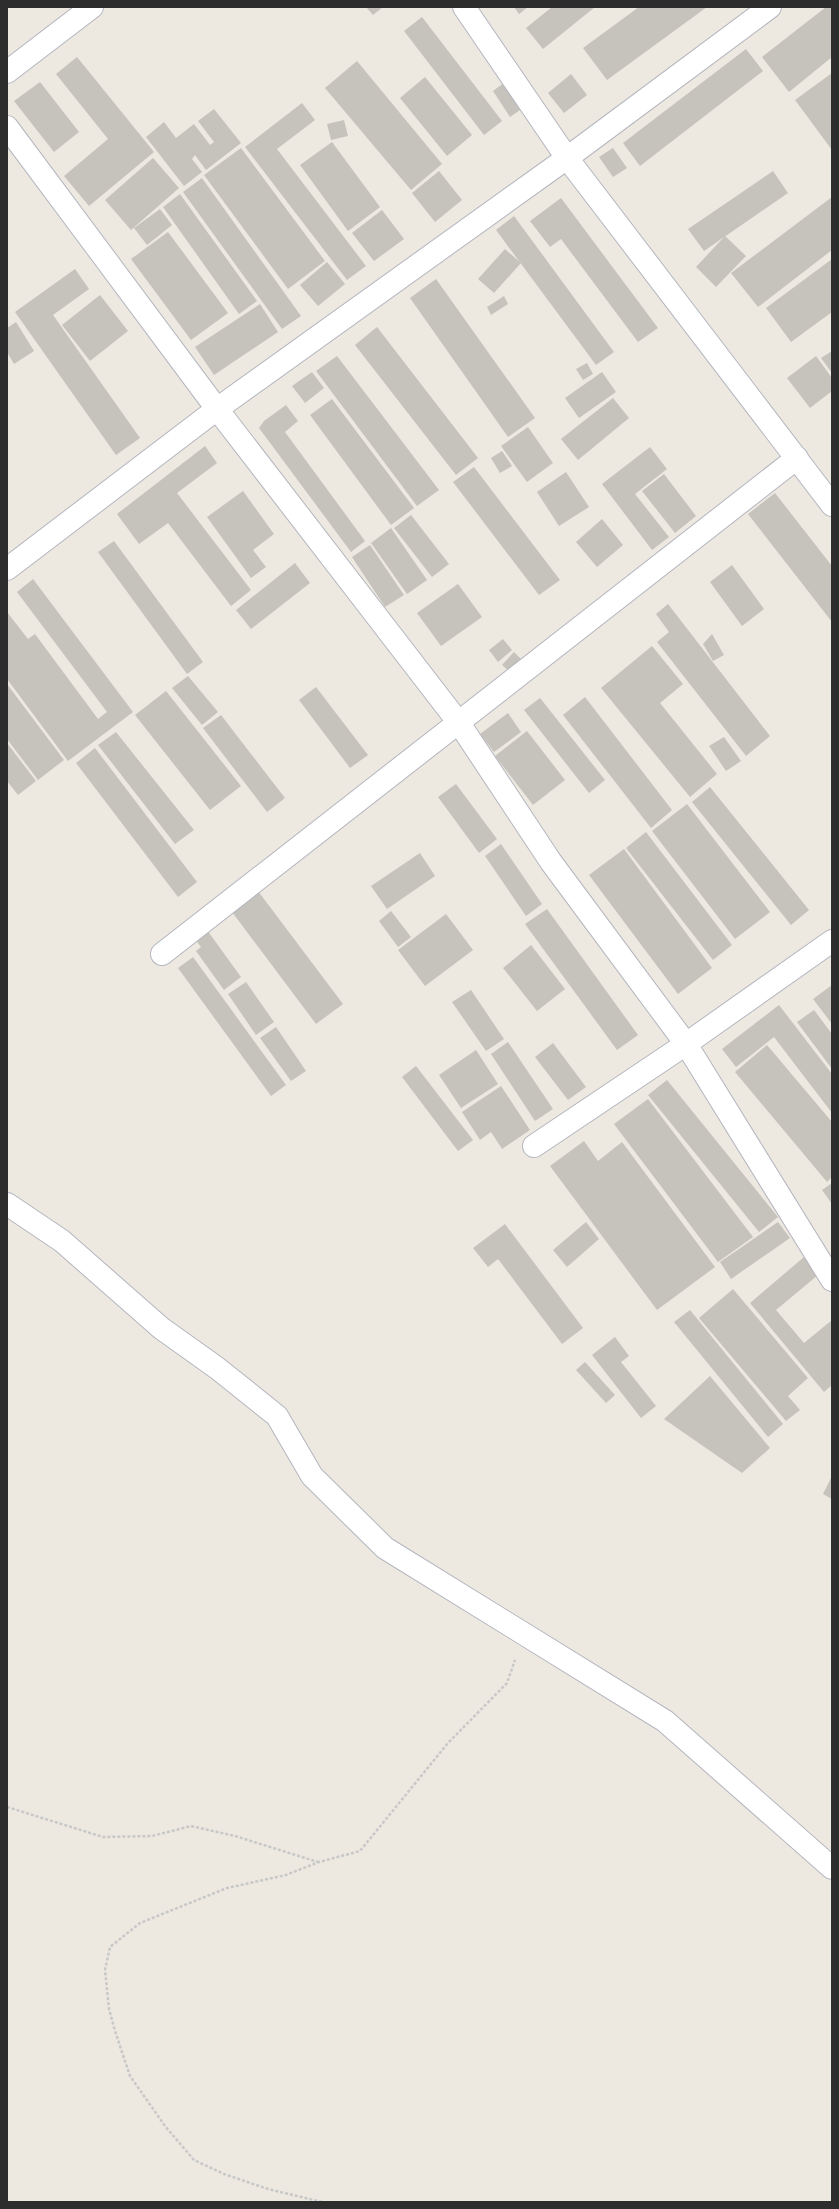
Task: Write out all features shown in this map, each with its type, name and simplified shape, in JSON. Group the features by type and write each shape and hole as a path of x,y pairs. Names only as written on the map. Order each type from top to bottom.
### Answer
{"street":[{"path":"7,72 92,7"},
{"path":"464,7 567,158 832,505"},
{"path":"7,569 217,409 567,158 770,7"},
{"path":"7,127 217,409 459,723 551,862 686,1044 832,1280"},
{"path":"162,954 797,458"},
{"path":"534,1146 686,1044 832,941"},
{"path":"7,1204 62,1241 161,1328 217,1368 277,1416 312,1476 385,1548 665,1721 832,1868"}],"path":[{"path":"322,2202 268,2189 224,2174 194,2160 165,2126 130,2076 109,2009 105,1970 110,1947 140,1923 227,1888 286,1875 319,1862 360,1851 448,1743 507,1682 523,1634"},
{"path":"7,1807 103,1837 152,1836 191,1826 235,1836 319,1862"}],"building":[{"path":"366,7 383,7 373,15"},
{"path":"514,7 528,7 519,14"},
{"path":"552,7 595,7 543,49 526,28"},
{"path":"639,7 707,7 607,80 583,48"},
{"path":"826,7 832,7 832,57 789,92 762,57"},
{"path":"422,17 502,121 484,135 404,31"},
{"path":"746,49 763,71 640,166 623,143"},
{"path":"77,57 154,152 89,206 64,176 108,139 56,74"},
{"path":"357,61 442,164 411,190 325,88"},
{"path":"832,73 832,150 795,100"},
{"path":"571,74 587,95 564,113 548,93"},
{"path":"425,77 472,135 447,156 400,98"},
{"path":"40,82 79,132 54,152 14,101"},
{"path":"505,82 523,108 510,117 493,91"},
{"path":"302,103 315,120 277,149 366,266 347,280 245,147"},
{"path":"214,109 241,143 206,170 195,155 192,159 202,172 184,186 146,137 164,122 176,138 194,124 210,145 214,142 198,121"},
{"path":"344,120 348,136 331,140 327,124"},
{"path":"332,142 380,207 348,231 300,165"},
{"path":"241,148 325,261 288,289 204,175"},
{"path":"613,148 627,168 613,177 599,157"},
{"path":"153,158 179,188 131,230 105,200"},
{"path":"439,171 462,200 435,222 412,193"},
{"path":"773,171 788,193 704,251 688,229"},
{"path":"202,178 301,316 282,329 183,192"},
{"path":"180,194 257,301 239,314 163,207"},
{"path":"832,197 832,250 758,307 731,273"},
{"path":"561,198 658,328 638,342 561,239 550,247 530,221"},
{"path":"160,209 172,225 147,245 134,228"},
{"path":"382,210 404,239 374,261 352,233"},
{"path":"514,216 614,352 596,365 496,230"},
{"path":"168,232 228,313 191,340 131,259"},
{"path":"725,236 746,256 716,287 696,267"},
{"path":"505,249 521,263 494,293 478,279"},
{"path":"832,259 832,312 791,342 766,308"},
{"path":"327,262 345,284 318,306 300,285"},
{"path":"75,269 89,289 53,315 140,438 116,455 15,312"},
{"path":"436,279 535,418 508,437 410,298"},
{"path":"100,295 128,331 90,361 62,325"},
{"path":"504,296 508,304 491,315 487,307"},
{"path":"260,304 278,332 214,375 195,347"},
{"path":"16,322 34,351 14,364 7,352 7,328"},
{"path":"377,327 478,458 456,475 355,345"},
{"path":"832,351 832,373 821,358"},
{"path":"337,356 439,490 417,506 316,371"},
{"path":"816,356 832,378 832,391 810,408 787,378"},
{"path":"587,363 593,374 583,380 576,369"},
{"path":"312,372 324,388 305,403 292,386"},
{"path":"602,372 616,392 579,418 565,398"},
{"path":"613,398 629,418 578,460 561,439"},
{"path":"332,399 414,508 391,525 310,415"},
{"path":"286,405 298,421 285,432 365,541 351,552 259,428 264,421"},
{"path":"528,427 553,463 527,482 501,446"},
{"path":"205,446 217,463 177,493 251,590 231,606 168,523 139,544 117,514"},
{"path":"650,447 667,469 635,494 669,537 652,550 602,484"},
{"path":"502,451 512,466 500,473 491,458"},
{"path":"474,467 560,580 539,595 453,482"},
{"path":"566,472 589,507 559,526 537,492"},
{"path":"664,474 696,516 675,533 642,491"},
{"path":"243,491 274,534 253,550 266,567 251,578 207,517"},
{"path":"775,493 832,566 832,622 748,514"},
{"path":"411,515 449,564 432,577 394,528"},
{"path":"602,519 623,545 597,567 576,542"},
{"path":"391,528 427,580 407,594 371,543"},
{"path":"114,541 203,662 187,674 98,552"},
{"path":"370,545 404,595 385,607 352,557"},
{"path":"295,563 310,583 251,629 236,610"},
{"path":"732,565 764,609 742,626 710,582"},
{"path":"33,579 133,712 68,761 7,679 7,612 28,639 35,634 98,719 107,712 17,592"},
{"path":"458,584 482,617 441,646 417,613"},
{"path":"668,604 770,736 746,756 657,642 669,632 656,614"},
{"path":"712,634 724,655 713,661 703,644"},
{"path":"503,639 512,650 498,662 489,650"},
{"path":"652,646 683,684 660,703 717,774 690,797 601,688"},
{"path":"514,652 521,659 509,671 502,665"},
{"path":"188,676 218,712 202,725 172,688"},
{"path":"7,684 64,760 38,780 7,739"},
{"path":"316,687 368,755 350,768 299,700"},
{"path":"166,691 241,786 210,810 135,715"},
{"path":"585,697 672,810 651,828 563,715"},
{"path":"540,698 605,780 589,793 524,710"},
{"path":"508,713 521,732 494,752 480,734"},
{"path":"221,715 285,798 267,812 203,728"},
{"path":"527,731 565,780 533,805 495,756"},
{"path":"116,732 194,830 175,844 98,745"},
{"path":"724,737 741,761 726,771 709,746"},
{"path":"7,743 36,781 18,795 7,781"},
{"path":"95,748 197,882 178,897 76,763"},
{"path":"456,784 497,839 479,853 438,797"},
{"path":"710,787 809,910 791,925 692,802"},
{"path":"687,804 770,912 735,939 652,831"},
{"path":"646,832 732,945 713,960 626,848"},
{"path":"501,844 542,904 526,916 485,856"},
{"path":"624,849 712,968 678,994 589,875"},
{"path":"420,853 435,876 387,909 371,886"},
{"path":"258,891 343,1004 316,1024 232,912"},
{"path":"547,909 638,1035 617,1050 525,924"},
{"path":"391,911 411,937 398,947 379,921"},
{"path":"446,914 473,950 425,986 398,950"},
{"path":"207,930 241,977 224,990 196,951 201,947 195,939"},
{"path":"531,945 565,989 537,1011 503,968"},
{"path":"193,957 286,1085 271,1096 178,968"},
{"path":"246,982 274,1022 256,1035 228,994"},
{"path":"832,985 832,1024 813,999"},
{"path":"471,990 504,1039 486,1051 452,1002"},
{"path":"779,1005 832,1074 832,1113 774,1037 736,1067 722,1049"},
{"path":"814,1010 832,1034 832,1069 797,1022"},
{"path":"276,1027 306,1071 291,1081 260,1038"},
{"path":"508,1042 553,1109 535,1121 491,1054"},
{"path":"553,1043 586,1087 568,1100 535,1057"},
{"path":"767,1045 832,1122 832,1177 827,1182 735,1072"},
{"path":"476,1050 498,1084 461,1108 439,1075"},
{"path":"416,1066 473,1140 458,1151 402,1077"},
{"path":"667,1080 778,1217 759,1232 648,1095"},
{"path":"501,1086 530,1130 502,1149 491,1132 480,1140 462,1112"},
{"path":"648,1099 753,1237 718,1262 614,1124"},
{"path":"584,1141 598,1161 622,1142 715,1267 657,1310 550,1166"},
{"path":"832,1183 832,1204 822,1190"},
{"path":"586,1222 599,1239 567,1267 553,1250"},
{"path":"778,1222 790,1238 731,1279 720,1262"},
{"path":"505,1224 583,1328 562,1344 498,1259 488,1267 473,1248"},
{"path":"804,1257 818,1275 776,1310 804,1343 832,1320 832,1385 824,1392 750,1303"},
{"path":"733,1289 808,1378 788,1396 800,1410 786,1421 699,1318"},
{"path":"690,1310 783,1424 768,1437 674,1322"},
{"path":"615,1337 629,1356 621,1362 656,1406 641,1418 592,1355"},
{"path":"585,1362 615,1395 606,1403 576,1370"},
{"path":"710,1376 770,1448 742,1473 664,1419"},
{"path":"832,1476 832,1499 823,1494"}]}
